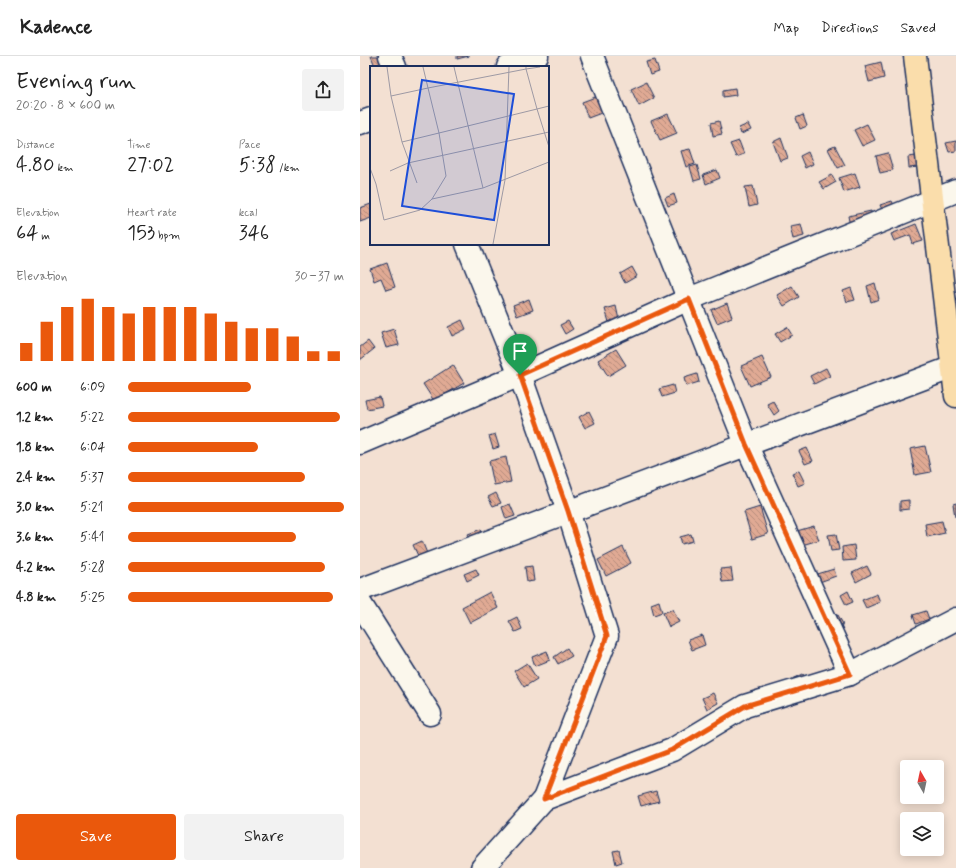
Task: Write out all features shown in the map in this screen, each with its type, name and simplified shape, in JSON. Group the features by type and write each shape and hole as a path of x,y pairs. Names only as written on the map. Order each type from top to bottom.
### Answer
{"main road":[{"path":"915,56 932,201 954,366 956,396"}],"street":[{"path":"390,56 395,66"},
{"path":"511,66 536,56"},
{"path":"592,56 746,444 850,674"},
{"path":"360,124 370,119"},
{"path":"360,444 520,375 689,299 956,191"},
{"path":"467,245 520,375 568,511 607,636 544,799 482,868"},
{"path":"360,590 954,366"},
{"path":"360,603 430,714"},
{"path":"544,799 672,750 745,706 850,674 956,619"}],"building":[{"path":"371,56 381,56 384,63 375,66"},
{"path":"457,56 469,56 457,59"},
{"path":"655,60 659,72 650,75 646,62"},
{"path":"881,62 884,78 869,82 865,66"},
{"path":"646,82 654,98 639,106 631,89"},
{"path":"735,88 736,95 723,97 723,90"},
{"path":"598,96 604,112 588,118 582,102"},
{"path":"668,114 677,133 660,140 651,121"},
{"path":"803,115 807,126 800,129 796,118"},
{"path":"719,121 722,134 713,136 711,123"},
{"path":"748,124 751,130 741,134 739,128"},
{"path":"867,124 875,140 862,146 854,130"},
{"path":"781,138 788,158 780,161 773,142"},
{"path":"739,141 744,154 736,157 730,144"},
{"path":"956,141 956,151 949,152 946,143"},
{"path":"835,146 845,165 838,168 828,149"},
{"path":"690,149 695,164 686,167 681,151"},
{"path":"808,152 813,164 805,168 800,156"},
{"path":"888,153 893,170 880,173 876,156"},
{"path":"916,156 918,167 909,168 908,157"},
{"path":"697,165 701,179 694,181 690,167"},
{"path":"717,170 720,178 706,184 703,175"},
{"path":"855,173 860,187 844,192 839,178"},
{"path":"832,175 836,182 824,189 819,182"},
{"path":"753,186 757,205 749,207 745,187"},
{"path":"674,194 677,203 668,206 665,198"},
{"path":"892,201 895,207 883,212 880,205"},
{"path":"370,204 370,218 360,222 360,208"},
{"path":"871,211 873,221 850,226 848,216"},
{"path":"801,224 804,236 793,239 790,226"},
{"path":"916,224 923,241 913,244 910,235 894,241 891,234"},
{"path":"387,263 395,287 386,290 381,278 374,281 370,269"},
{"path":"738,265 742,273 722,283 718,274"},
{"path":"632,267 637,276 625,283 620,274"},
{"path":"875,283 879,299 871,302 867,286"},
{"path":"792,286 799,297 784,306 777,295"},
{"path":"851,288 855,300 847,302 843,291"},
{"path":"529,299 533,310 517,316 513,305"},
{"path":"727,303 732,317 717,323 711,310"},
{"path":"616,306 619,320 609,322 605,309"},
{"path":"462,320 466,329 452,336 448,327"},
{"path":"568,321 573,329 565,334 560,325"},
{"path":"787,327 792,335 780,342 775,334"},
{"path":"394,329 399,345 386,348 381,333"},
{"path":"368,341 374,349 360,360 360,347"},
{"path":"616,349 626,365 608,376 598,360"},
{"path":"762,357 771,377 750,386 741,366"},
{"path":"453,365 464,383 434,401 423,384"},
{"path":"826,368 830,376 814,384 810,376"},
{"path":"697,374 699,382 686,386 684,378"},
{"path":"673,385 675,393 662,397 659,389"},
{"path":"380,397 382,406 367,409 365,400"},
{"path":"773,401 779,411 774,415 767,404"},
{"path":"589,411 595,423 585,428 579,417"},
{"path":"495,434 499,447 493,449 489,436"},
{"path":"925,446 931,472 915,475 910,449"},
{"path":"807,448 813,461 805,464 799,451"},
{"path":"506,457 511,482 494,485 489,461"},
{"path":"799,471 805,483 798,486 792,473"},
{"path":"496,493 501,503 493,506 488,497"},
{"path":"909,500 909,509 900,510 900,501"},
{"path":"956,503 956,516 955,517 953,504"},
{"path":"510,504 515,516 506,519 502,507"},
{"path":"760,507 768,534 752,539 744,512"},
{"path":"942,521 945,533 927,537 925,524"},
{"path":"814,526 819,540 795,547 790,533"},
{"path":"481,529 485,538 472,543 468,534"},
{"path":"691,534 693,541 682,544 680,537"},
{"path":"836,534 839,550 831,551 828,535"},
{"path":"422,541 428,556 420,560 413,545"},
{"path":"854,545 856,560 843,561 842,547"},
{"path":"623,547 631,563 606,576 598,560"},
{"path":"532,566 534,581 527,582 525,567"},
{"path":"867,566 871,574 856,582 852,573"},
{"path":"731,568 733,581 722,582 720,569"},
{"path":"476,569 479,575 467,581 464,574"},
{"path":"834,569 836,576 814,584 811,576"},
{"path":"848,591 853,602 846,605 841,595"},
{"path":"490,592 498,608 470,623 462,607"},
{"path":"877,594 880,602 866,608 862,600"},
{"path":"659,601 662,612 654,615 651,604"},
{"path":"673,609 679,622 669,627 663,613"},
{"path":"926,611 929,619 916,624 913,615"},
{"path":"838,615 843,624 831,630 826,621"},
{"path":"517,617 522,629 515,632 509,621"},
{"path":"702,635 705,645 692,650 688,640"},
{"path":"567,648 572,656 558,664 554,657"},
{"path":"547,651 550,660 535,666 532,657"},
{"path":"527,663 537,679 524,687 514,671"},
{"path":"803,674 807,681 791,680"},
{"path":"713,693 718,703 707,709 702,698"},
{"path":"656,791 659,801 641,806 638,796"},
{"path":"619,850 622,862 616,864 613,851"}],"route":[{"path":"689,299 746,444 850,674 745,706 672,750 544,799 607,636 568,511 520,375 689,299"}]}
